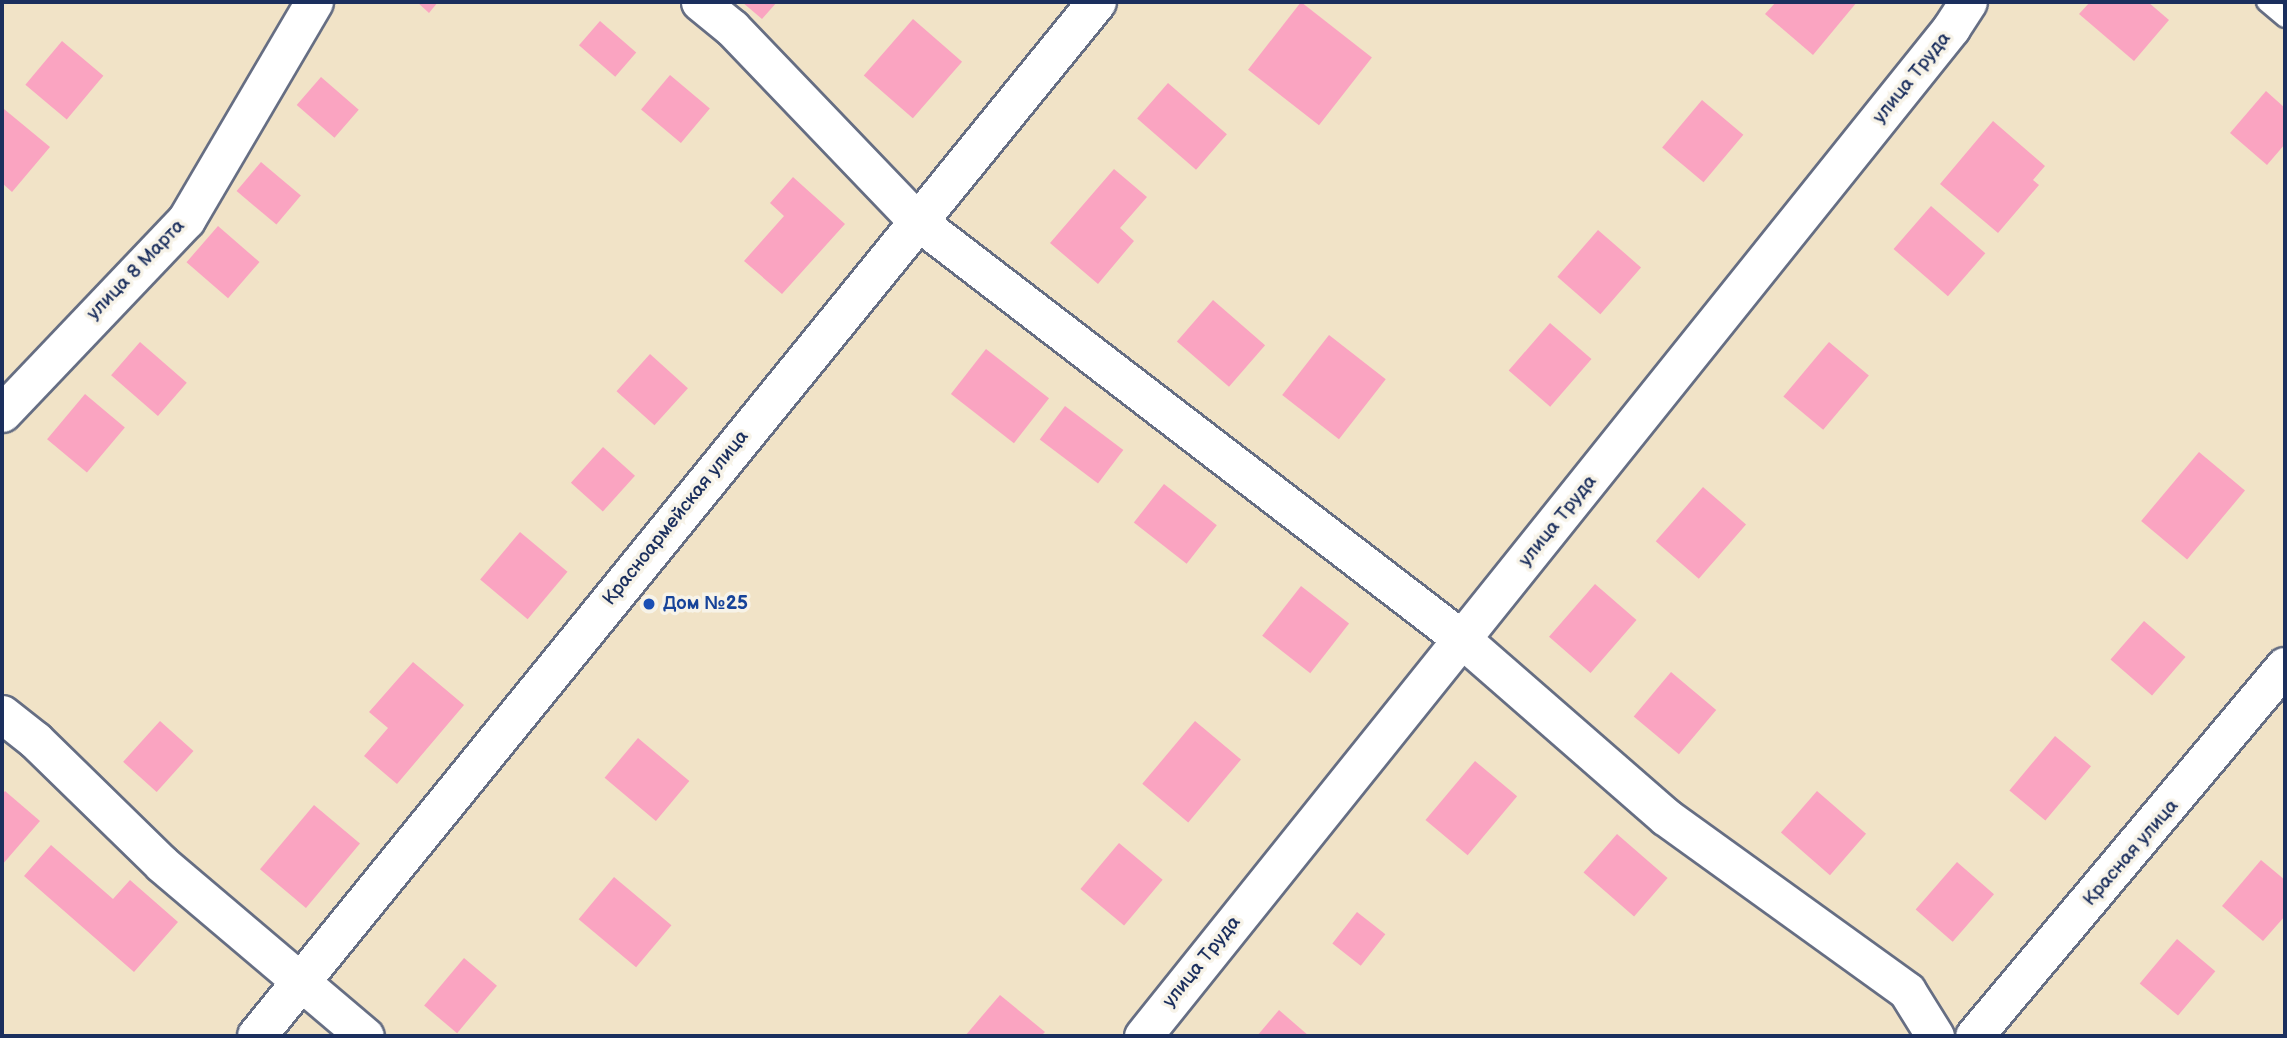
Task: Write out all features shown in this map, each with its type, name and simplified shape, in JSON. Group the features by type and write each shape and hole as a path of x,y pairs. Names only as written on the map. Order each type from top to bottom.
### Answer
{"street":[{"name":"улица 8 Марта","path":"2,413 186,220 314,2"},
{"path":"700,2 732,28 916,220 1462,640 1665,817 1907,991 1935,1036"},
{"name":"Красноармейская улица","path":"257,1036 916,220 1097,2"},
{"name":"улица Труда","path":"1143,1036 1462,640 1968,2"},
{"name":"Красная улица","path":"1974,1036 2210,761 2285,666"},
{"path":"2,714 35,740 162,863 365,1036"}],"lane":[{"path":"2266,2 2285,18"}],"building":[{"path":"417,2 438,2 429,13"},
{"path":"742,2 777,2 762,19"},
{"path":"1301,2 1372,57 1319,125 1248,70"},
{"path":"1776,2 1857,2 1813,55 1765,14"},
{"path":"2090,2 2148,2 2169,20 2134,61 2079,14"},
{"path":"913,19 962,62 913,118 864,76"},
{"path":"600,21 636,52 615,77 579,45"},
{"path":"62,41 103,76 67,119 25,85"},
{"path":"670,75 710,108 681,143 641,109"},
{"path":"321,77 359,110 334,138 297,105"},
{"path":"1168,83 1227,134 1196,170 1137,118"},
{"path":"2266,91 2285,108 2285,144 2267,165 2230,133"},
{"path":"1702,100 1743,135 1704,182 1662,147"},
{"path":"4,109 50,147 12,192 2,183"},
{"path":"1993,121 2045,166 2033,180 2039,185 1998,233 1940,184"},
{"path":"261,162 301,195 276,225 237,191"},
{"path":"1114,169 1147,197 1120,228 1134,241 1098,284 1050,243"},
{"path":"793,177 845,224 782,294 744,261 784,216 770,203"},
{"path":"1931,206 1985,253 1948,296 1894,249"},
{"path":"218,226 260,262 228,298 187,262"},
{"path":"1598,230 1641,267 1600,314 1557,277"},
{"path":"1213,300 1265,345 1229,387 1177,342"},
{"path":"1550,323 1592,359 1550,407 1509,371"},
{"path":"1329,335 1386,379 1339,439 1282,395"},
{"path":"140,342 187,383 158,416 111,375"},
{"path":"1829,342 1869,375 1823,430 1783,396"},
{"path":"986,349 1049,398 1014,443 951,394"},
{"path":"650,354 688,388 654,425 617,391"},
{"path":"85,394 125,427 87,473 47,439"},
{"path":"1065,406 1123,450 1098,483 1040,440"},
{"path":"603,447 635,476 603,511 571,483"},
{"path":"2199,452 2245,491 2187,560 2141,521"},
{"path":"1164,484 1217,525 1187,564 1134,523"},
{"path":"1703,487 1746,524 1699,579 1656,541"},
{"path":"520,532 567,572 528,619 480,579"},
{"path":"1595,584 1637,620 1591,673 1549,637"},
{"path":"1301,586 1349,624 1310,673 1262,636"},
{"path":"2144,621 2186,657 2152,696 2111,659"},
{"path":"413,662 464,705 397,784 364,756 388,728 369,712"},
{"path":"1671,672 1716,710 1679,754 1634,716"},
{"path":"160,721 193,751 157,792 123,762"},
{"path":"1195,721 1241,760 1188,822 1142,784"},
{"path":"2055,736 2091,766 2045,821 2009,790"},
{"path":"638,738 689,781 656,821 605,778"},
{"path":"1475,761 1517,796 1468,855 1426,820"},
{"path":"5,791 40,821 2,865 2,795"},
{"path":"1817,791 1866,834 1830,875 1781,833"},
{"path":"314,805 360,844 306,908 260,869"},
{"path":"1617,834 1668,878 1634,916 1584,872"},
{"path":"1119,843 1163,880 1124,926 1080,889"},
{"path":"51,845 113,899 130,880 178,922 134,972 24,876"},
{"path":"2261,860 2285,880 2285,916 2263,941 2222,906"},
{"path":"1957,862 1994,894 1953,942 1916,910"},
{"path":"614,877 671,925 636,967 579,919"},
{"path":"1357,912 1385,934 1361,966 1332,944"},
{"path":"2177,939 2215,971 2178,1016 2140,983"},
{"path":"464,958 497,986 457,1033 424,1005"},
{"path":"1000,995 1045,1032 1041,1036 965,1036"},
{"path":"1279,1010 1309,1036 1257,1036"}],"place":[{"name":"Дом №25","path":"649,604"}]}
